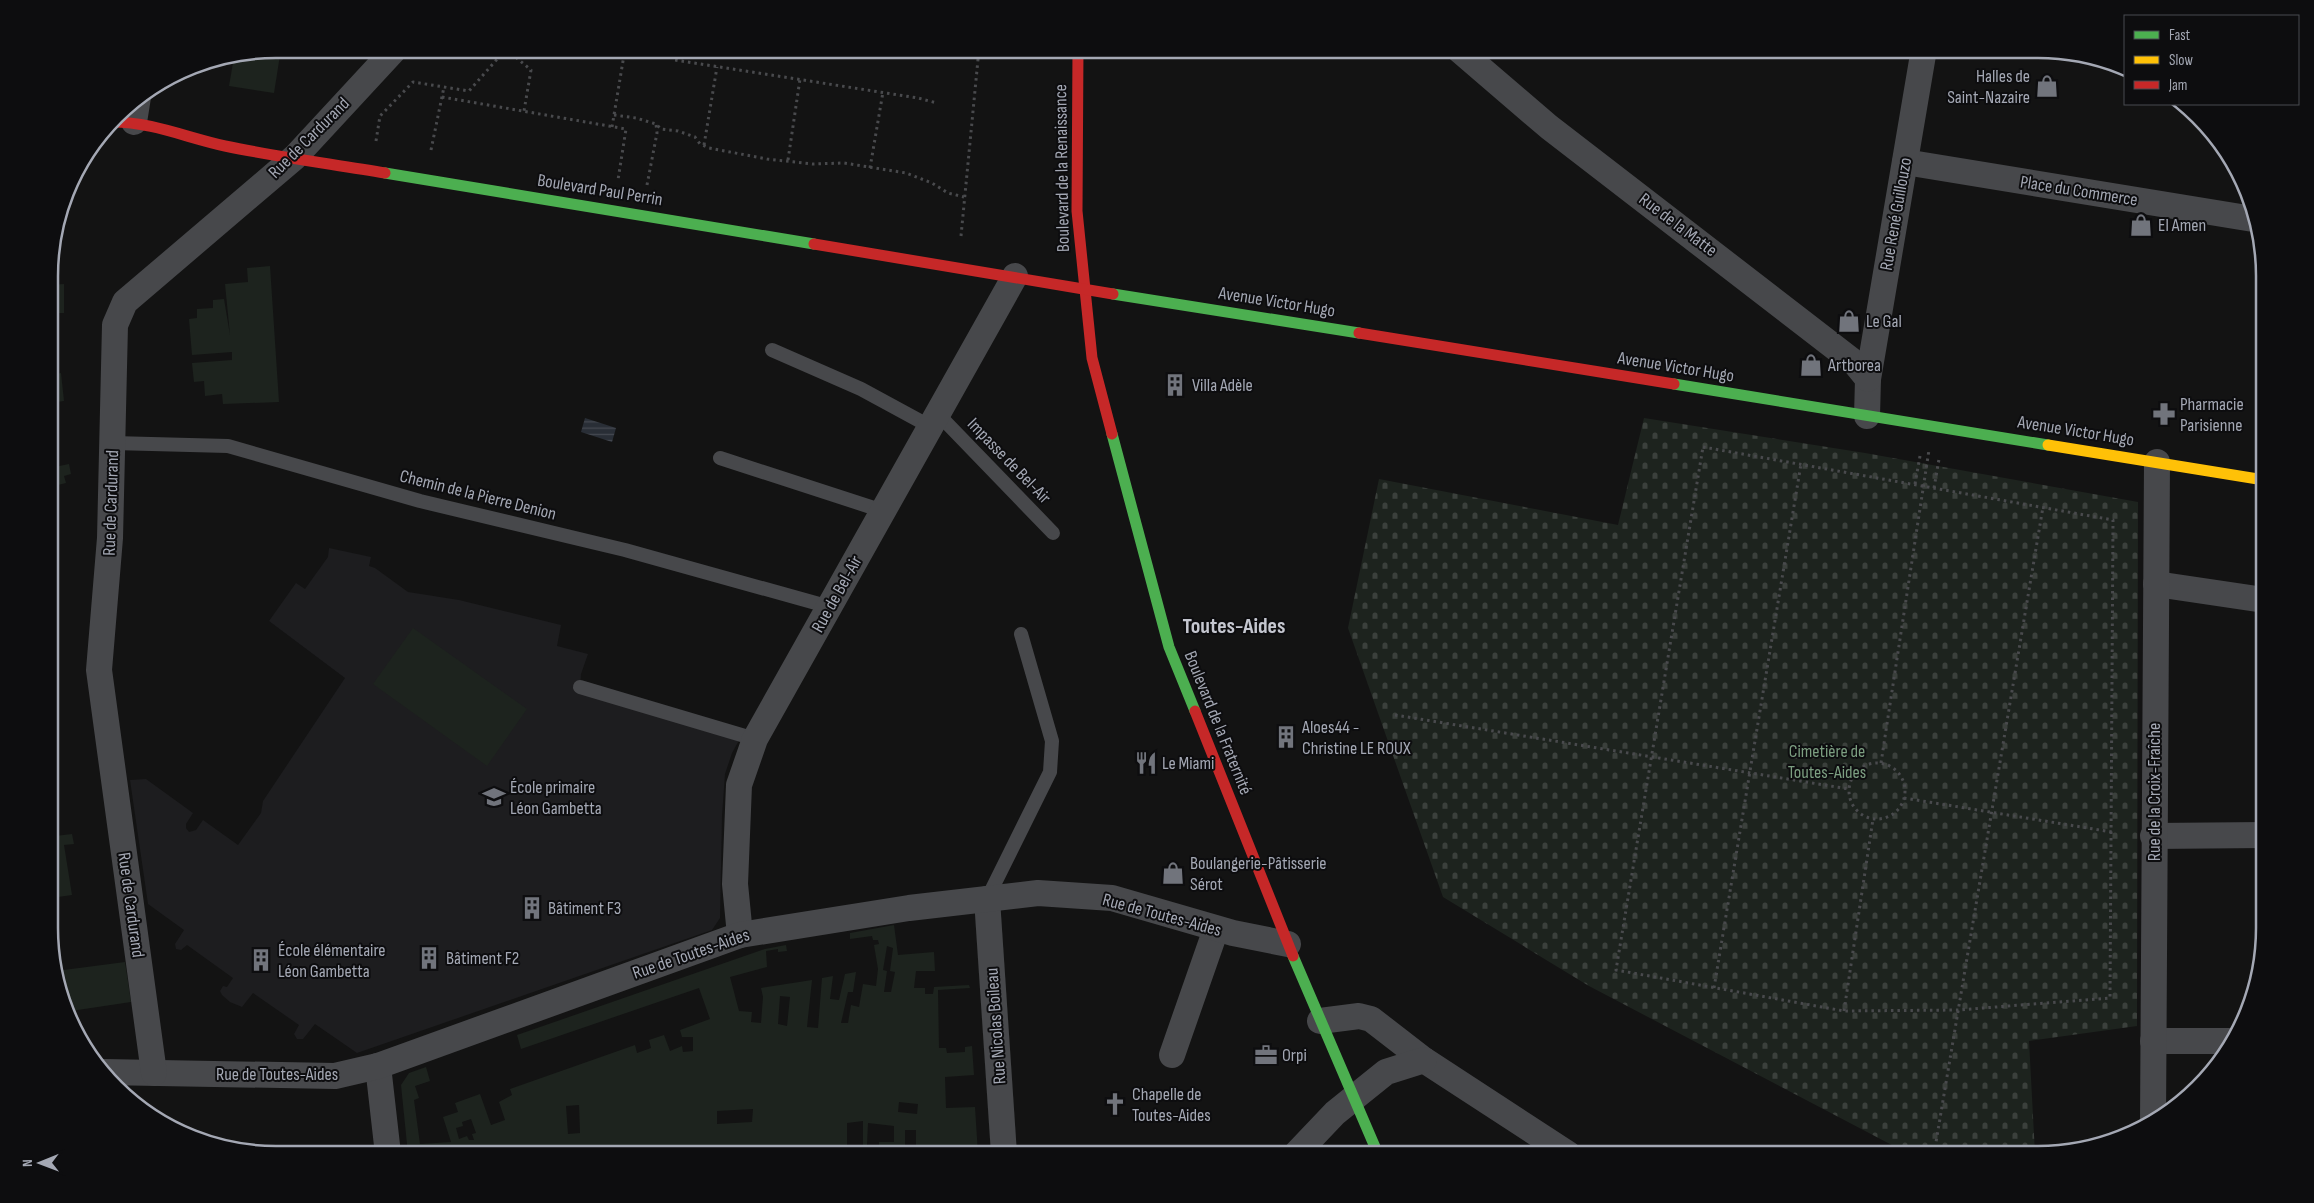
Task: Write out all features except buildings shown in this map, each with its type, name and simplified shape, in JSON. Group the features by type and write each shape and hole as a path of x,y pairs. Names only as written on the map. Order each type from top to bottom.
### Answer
{"street":[{"name":"Rue de Cardurand","path":"154,1073 99,670 110,538 115,325 125,302 296,157 387,58"},
{"name":"Boulevard de la Renaissance","path":"1073,58 1077,211 1083,287"},
{"name":"Rue de la Matte","path":"1468,58 1549,127 1834,345 1855,362 1868,380"},
{"name":"Rue René Guillouzo","path":"1868,380 1922,58"},
{"name":"Boulevard Paul Perrin","path":"128,114 190,138 236,148 1083,287"},
{"name":"Place du Commerce","path":"1905,162 2249,218"},
{"name":"Rue de Bel-Air","path":"740,935 735,884 739,785 755,739 1015,276"},
{"name":"Avenue Victor Hugo","path":"1083,287 2256,479"},
{"name":"Boulevard de la Fraternité","path":"1083,287 1092,358 1169,647 1288,944 1374,1146"},
{"path":"1867,416 1868,380"},
{"name":"Rue de la Croix-Fraîche","path":"2153,1113 2153,836 2157,462"},
{"path":"2156,584 2256,599"},
{"path":"2153,836 2256,835"},
{"name":"Rue de Toutes-Aides","path":"112,1072 335,1076 378,1066 740,935 909,908 1038,893 1112,898 1216,929 1288,944"},
{"name":"Rue Nicolas Boileau","path":"987,899 1003,1146"},
{"path":"1172,1055 1216,929"},
{"path":"1320,1021 1359,1016 1371,1019 1424,1060 1556,1146"},
{"path":"2153,1041 2225,1041"},
{"path":"1304,1146 1335,1113 1386,1072 1424,1060"},
{"path":"378,1066 387,1146"}],"lane":[{"name":"Impasse de Bel-Air","path":"772,350 934,421 1053,533"},
{"name":"Chemin de la Pierre Denion","path":"113,443 228,446 420,501 625,550 830,607"},
{"path":"720,458 883,511"},
{"path":"987,899 1050,772 1052,741 1021,634"},
{"path":"580,687 755,739"}],"path":[{"path":"376,141 380,116 413,82 469,91 498,58"},
{"path":"517,58 531,70 524,111"},
{"path":"612,127 624,58"},
{"path":"672,58 717,67 883,92 937,103"},
{"path":"960,236 978,58"},
{"path":"704,145 717,67"},
{"path":"788,160 800,78"},
{"path":"431,150 444,88"},
{"path":"870,168 883,92"},
{"path":"442,97 626,129 618,180"},
{"path":"614,115 656,124 661,129 678,131 696,137 704,145 768,159 813,164 844,163 906,173 932,183 948,193 964,197"},
{"path":"648,185 657,133 656,124"},
{"path":"964,141 970,142"},
{"path":"1881,763 1933,426"},
{"path":"1703,447 1915,484 2113,520 2110,998 1958,1010 1844,1011 1616,970 1703,447"},
{"path":"1915,484 1920,456"},
{"path":"1934,488 1939,459"},
{"path":"1714,988 1801,464"},
{"path":"1935,1146 2043,507"},
{"path":"1395,715 1849,789"},
{"path":"1874,763 1881,763 1898,773 1904,785 1904,798 1893,814 1880,819 1873,819 1866,817 1851,803 1849,789 1854,774 1860,769 1874,763"},
{"path":"1904,798 2112,832"},
{"path":"1844,1011 1873,819"}],"shaded area":[{"path":"585,418 616,428 612,442 581,432"},
{"name":"École primaire Léon Gambetta","path":"329,548 371,557 369,566 375,568 408,592 459,600 561,625 557,646 588,654 581,674 580,687 742,735 732,753 725,774 722,816 720,918 712,930 357,1053 315,1024 303,1039 297,1039 294,1034 299,1025 253,993 242,1007 230,1002 222,995 220,991 223,986 227,987 233,978 187,945 181,950 176,949 175,944 184,930 148,904 130,780 146,779 193,813 186,824 189,832 196,830 203,820 238,845 261,813 263,801 345,678 269,621 296,583 305,589 328,557"}],"green space":[{"path":"280,58 274,93 229,86 233,62 247,59"},
{"path":"270,266 279,402 223,404 222,394 205,396 204,381 194,382 192,363 232,360 232,352 192,355 189,319 197,318 197,309 213,308 213,300 224,299 230,335 225,284 248,282 247,268"},
{"path":"58,284 64,284 64,313 58,313"},
{"path":"61,373 64,401 58,402 58,374"},
{"name":"Cimetière de Toutes-Aides","path":"1644,418 1865,453 2138,502 2137,1026 2029,1041 2035,1146 1894,1146 1589,986 1443,897 1348,628 1379,479 1618,525"},
{"path":"69,464 71,474 64,476 66,483 58,485 58,466"},
{"path":"413,628 527,709 487,766 373,684"},
{"path":"72,834 74,844 64,845 72,895 58,897 58,836"},
{"path":"894,925 898,955 934,952 935,971 916,971 914,988 925,988 925,994 933,994 934,987 969,985 970,988 938,990 939,1048 946,1048 947,1053 965,1052 965,1047 972,1046 974,1075 945,1077 946,1108 975,1107 977,1146 916,1146 916,1130 905,1130 905,1146 879,1146 879,1142 894,1142 894,1126 868,1123 867,1145 872,1146 863,1146 863,1121 847,1123 847,1145 839,1146 407,1146 401,1085 409,1073 426,1067 430,1081 415,1086 419,1098 414,1100 420,1144 451,1142 443,1117 458,1112 455,1103 480,1094 491,1125 505,1120 499,1102 512,1095 510,1089 635,1045 637,1053 651,1048 649,1040 664,1035 670,1051 682,1046 683,1052 693,1051 693,1037 682,1037 680,1030 710,1019 699,988 521,1049 517,1035 765,949 786,945 787,951 778,952 778,949 766,951 767,967 730,977 739,1011 752,1012 751,1022 761,1023 763,997 761,988 812,980 807,1027 818,1028 822,978 833,976 830,999 839,1000 845,974 856,972 853,992 848,992 841,1023 848,1023 851,1005 859,1007 863,984 876,986 878,969 874,945 879,944 878,940 873,940 872,936 850,939 850,933","holes":["887,946 893,948 890,971 895,972 891,992 884,992 887,971 883,970","780,996 790,997 787,1026 778,1024","899,1102 918,1104 917,1114 898,1112","579,1105 580,1133 568,1134 566,1106","753,1109 752,1122 717,1124 717,1111","471,1119 476,1133 472,1134 474,1140 469,1140 467,1136 459,1139 456,1128 463,1126 462,1122"]},
{"path":"125,962 131,1002 74,1011 62,970"}],"traffic: fast":[{"path":"385,173 814,244"},
{"path":"1113,294 1359,333"},
{"path":"1674,384 2048,445"},
{"path":"1112,434 1169,647 1195,711"},
{"path":"1293,956 1375,1146"}],"traffic: slow":[{"path":"2048,445 2256,479"}],"traffic: jam":[{"path":"1078,58 1077,211 1092,358 1112,434"},
{"path":"120,122 155,127 211,143 245,150 385,173"},
{"path":"814,244 1113,294"},
{"path":"1359,333 1674,384"},
{"path":"1195,711 1293,956"}],"place":[{"name":"Halles de Saint-Nazaire","path":"2047,86"},
{"name":"El Amen","path":"2141,225"},
{"name":"Le Gal","path":"1849,321"},
{"name":"Artborea","path":"1811,365"},
{"name":"Villa Adèle","path":"1175,385"},
{"name":"Pharmacie Parisienne","path":"2164,414"},
{"name":"Aloes44 - Christine LE ROUX","path":"1286,737"},
{"name":"Le Miami","path":"1146,763"},
{"name":"École primaire Léon Gambetta","path":"494,797"},
{"name":"Boulangerie-Pâtisserie Sérot","path":"1173,873"},
{"name":"Bâtiment F3","path":"532,908"},
{"name":"Bâtiment F2","path":"429,958"},
{"name":"École élémentaire Léon Gambetta","path":"261,960"},
{"name":"Orpi","path":"1266,1055"},
{"name":"Chapelle de Toutes-Aides","path":"1115,1104"}],"district":[{"name":"Toutes-Aides","path":"1234,626"}]}
